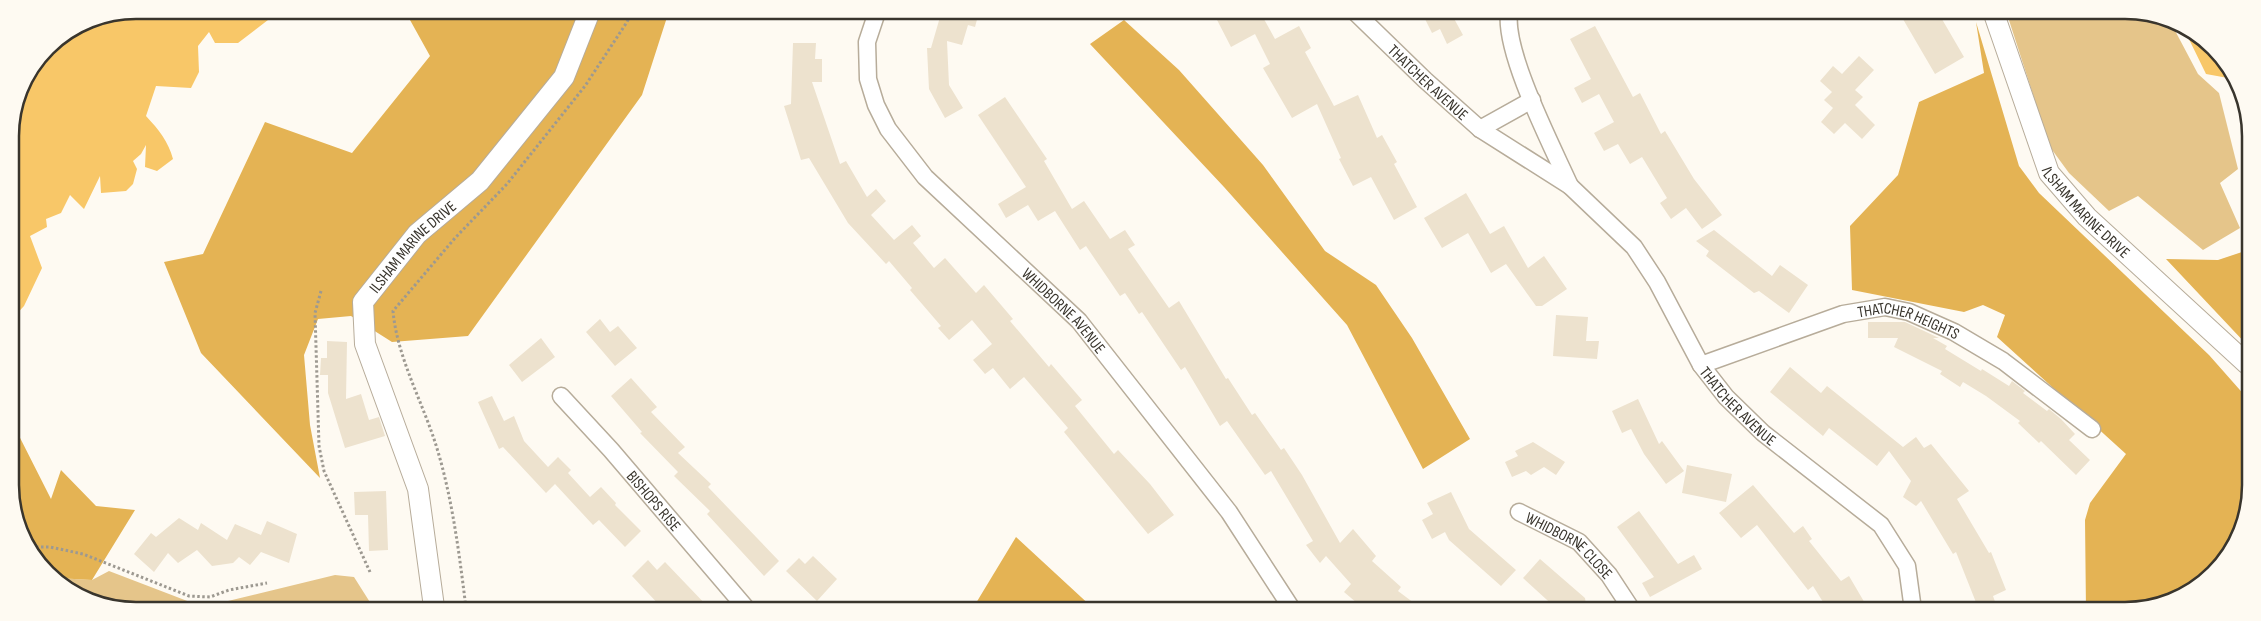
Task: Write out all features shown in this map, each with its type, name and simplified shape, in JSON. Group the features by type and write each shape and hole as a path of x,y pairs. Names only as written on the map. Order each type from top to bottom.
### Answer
{"street":[{"name":"ILSHAM MARINE DRIVE","path":"433,602 418,489 365,344 363,302 416,234 480,181 564,77 587,19"},
{"name":"WHIDBORNE AVENUE","path":"874,19 867,42 868,79 876,105 888,129 925,177 1079,321 1229,512 1287,602"},
{"name":"THATCHER AVENUE","path":"1363,19 1425,80 1480,129 1570,186 1634,247 1657,282 1701,365 1726,397 1763,433 1882,525 1907,566 1912,602"},
{"name":"THATCHER AVENUE","path":"1508,19 1507,26 1532,100 1570,186"},
{"name":"ILSHAM MARINE DRIVE","path":"1996,19 2049,173 2087,217 2242,359"},
{"name":"THATCHER AVENUE","path":"1480,129 1532,100"},
{"name":"THATCHER HEIGHTS","path":"1701,365 1843,314 1885,307 1909,312 1954,332 2003,361 2092,429"},
{"name":"BISHOPS RISE","path":"561,396 611,450 741,602"},
{"name":"WHIDBORNE CLOSE","path":"1519,512 1579,542 1609,575 1627,602"}],"path":[{"path":"585,86 628,19"},
{"path":"321,291 315,313 319,446 324,471 370,572"},
{"path":"393,311 399,342 435,443 455,529 465,602"},
{"path":"36,547 50,546 83,554 189,596 210,598 228,590 267,583"}],"shaded area":[{"path":"135,19 269,19 238,43 215,43 209,32 198,46 199,72 191,88 156,86 146,116 163,136 173,159 157,171 145,167 146,145 141,154 133,161 137,169 133,184 126,191 101,193 100,176 84,209 70,195 61,213 46,219 47,227 30,236 42,268 24,306 19,311 19,128 25,98 34,77 53,53 77,34 113,21"},
{"path":"409,19 666,19 642,95 468,336 392,342 351,316 318,319 304,355 310,425 320,478 201,353 164,262 203,254 265,122 352,153 430,56"},
{"path":"2009,19 2126,19 2156,23 2170,28 2175,30 2198,74 2219,93 2238,169 2220,183 2240,228 2203,250 2138,196 2109,211 2069,173 2050,147"},
{"path":"1124,20 1179,70 1263,165 1325,251 1376,285 1412,338 1470,439 1423,469 1347,325 1224,187 1090,44"},
{"path":"1976,22 2019,166 2039,193 2209,355 2242,392 2242,486 2238,516 2233,530 2227,544 2218,557 2202,573 2184,587 2156,598 2133,602 2086,602 2085,520 2090,503 2126,454 1997,337 2005,315 1983,305 1964,312 1852,290 1850,226 1898,175 1919,102 1984,73"},
{"path":"2188,37 2213,59 2227,78 2206,74"},
{"path":"2242,252 2242,340 2166,259 2218,260"},
{"path":"19,436 51,499 61,470 96,506 135,510 92,580 66,579 48,562 38,550 31,537 25,523 20,501"},
{"path":"1016,537 1086,602 977,602"},
{"path":"109,571 190,602 120,601 91,593 77,587 66,579 92,580"},
{"path":"335,575 354,577 370,602 224,602"}],"building":[{"path":"939,19 977,19 975,27 968,25 962,45 947,41 949,85 963,108 945,118 929,89 927,48 931,48"},
{"path":"1217,19 1264,19 1275,39 1299,26 1311,48 1305,52 1334,106 1358,95 1377,138 1382,135 1397,162 1394,164 1417,207 1394,220 1371,177 1353,186 1339,159 1341,158 1317,104 1292,118 1263,68 1270,64 1255,34 1231,47"},
{"path":"1425,19 1454,19 1463,35 1447,44 1440,29 1432,33"},
{"path":"1903,19 1942,19 1964,57 1935,74"},
{"path":"1595,26 1633,97 1640,93 1661,134 1665,131 1694,179 1722,215 1702,229 1686,208 1671,219 1660,203 1667,198 1642,157 1630,164 1618,144 1604,151 1594,133 1614,122 1599,94 1582,103 1574,88 1591,79 1570,39"},
{"path":"793,43 816,43 815,59 822,59 822,82 812,82 840,164 846,161 867,197 876,189 886,201 871,215 894,240 912,225 921,236 913,243 934,268 945,258 976,293 984,285 1013,319 1010,321 1049,367 1051,364 1082,400 1075,406 1114,454 1118,450 1150,484 1174,515 1148,534 1064,432 1068,428 1024,377 1010,389 993,368 985,374 973,360 992,344 972,320 949,340 938,328 941,326 910,290 912,288 889,261 886,264 848,223 809,158 801,160 784,106 791,104"},
{"path":"1859,56 1874,70 1855,90 1863,97 1855,105 1875,125 1862,139 1845,123 1834,134 1821,122 1833,108 1824,100 1832,92 1820,81 1833,66 1842,74"},
{"path":"1005,97 1047,159 1044,161 1072,209 1084,201 1110,239 1125,230 1135,245 1128,249 1169,308 1179,301 1226,379 1228,378 1252,415 1255,413 1281,450 1284,448 1302,475 1340,543 1353,529 1376,556 1372,561 1401,587 1398,591 1413,602 1356,602 1344,592 1351,584 1326,556 1320,563 1306,545 1313,541 1271,471 1265,475 1227,421 1220,426 1185,367 1181,370 1142,312 1139,314 1125,293 1120,296 1086,246 1080,250 1055,211 1038,221 1028,205 1006,218 998,204 1026,187 978,115"},
{"path":"1466,193 1490,234 1504,226 1528,268 1544,256 1567,289 1542,306 1536,306 1506,264 1491,273 1468,233 1442,248 1424,218"},
{"path":"1714,230 1772,276 1780,265 1808,285 1789,313 1759,291 1754,293 1706,256 1709,251 1696,241"},
{"path":"1556,315 1588,317 1586,341 1599,341 1597,359 1553,356"},
{"path":"600,319 610,332 618,326 637,348 615,366 586,332"},
{"path":"1868,322 1905,322 1939,338 1933,338 1947,346 1945,349 1981,371 1982,369 2009,386 2012,381 2025,391 2023,393 2061,419 2075,434 2069,440 2090,460 2076,475 2041,441 2039,443 2018,423 2020,421 1986,396 1963,382 1960,387 1940,374 1942,371 1894,347 1898,338 1868,338"},
{"path":"541,338 555,357 522,382 509,365"},
{"path":"327,341 347,342 346,399 361,394 369,420 379,417 385,436 345,448 328,393 328,375 320,375 321,358 327,358"},
{"path":"1790,367 1821,393 1827,386 1903,447 1916,437 1924,448 1931,444 1969,491 1957,499 1989,553 1991,552 2006,590 1993,596 1995,602 1976,602 1956,552 1953,554 1921,501 1916,506 1903,497 1911,481 1889,451 1877,466 1829,428 1823,436 1770,392"},
{"path":"631,378 657,407 651,412 685,447 678,453 711,484 708,487 779,561 764,576 707,514 710,511 674,476 678,472 640,433 642,432 611,396"},
{"path":"492,396 504,421 514,416 524,441 548,467 558,457 571,470 568,473 590,497 601,487 616,503 615,505 641,531 625,547 599,520 593,525 555,484 546,493 503,447 499,449 478,402"},
{"path":"1638,399 1659,444 1662,441 1684,471 1666,484 1644,454 1631,429 1622,433 1612,411"},
{"path":"1533,442 1565,462 1556,475 1544,467 1531,475 1526,471 1512,477 1505,462 1518,456 1515,451"},
{"path":"1687,465 1732,474 1726,502 1682,493"},
{"path":"1753,485 1794,533 1803,526 1812,539 1809,541 1841,581 1849,576 1864,602 1823,602 1813,586 1808,590 1757,525 1741,538 1719,513"},
{"path":"386,491 388,550 369,551 368,515 355,515 354,492"},
{"path":"1451,492 1469,529 1516,570 1501,586 1449,540 1445,532 1432,539 1422,520 1433,514 1427,503"},
{"path":"1639,511 1678,564 1694,555 1702,569 1650,597 1642,583 1654,577 1617,527"},
{"path":"179,518 198,530 201,523 227,540 235,524 261,535 267,521 297,534 289,563 261,552 250,565 239,557 233,563 212,566 197,550 178,563 168,553 154,572 134,554 151,533 156,537"},
{"path":"813,556 837,579 817,601 786,571 799,558 805,564"},
{"path":"1540,559 1585,598 1586,602 1549,602 1523,578"},
{"path":"648,560 657,570 665,562 703,602 656,602 632,576"}]}
